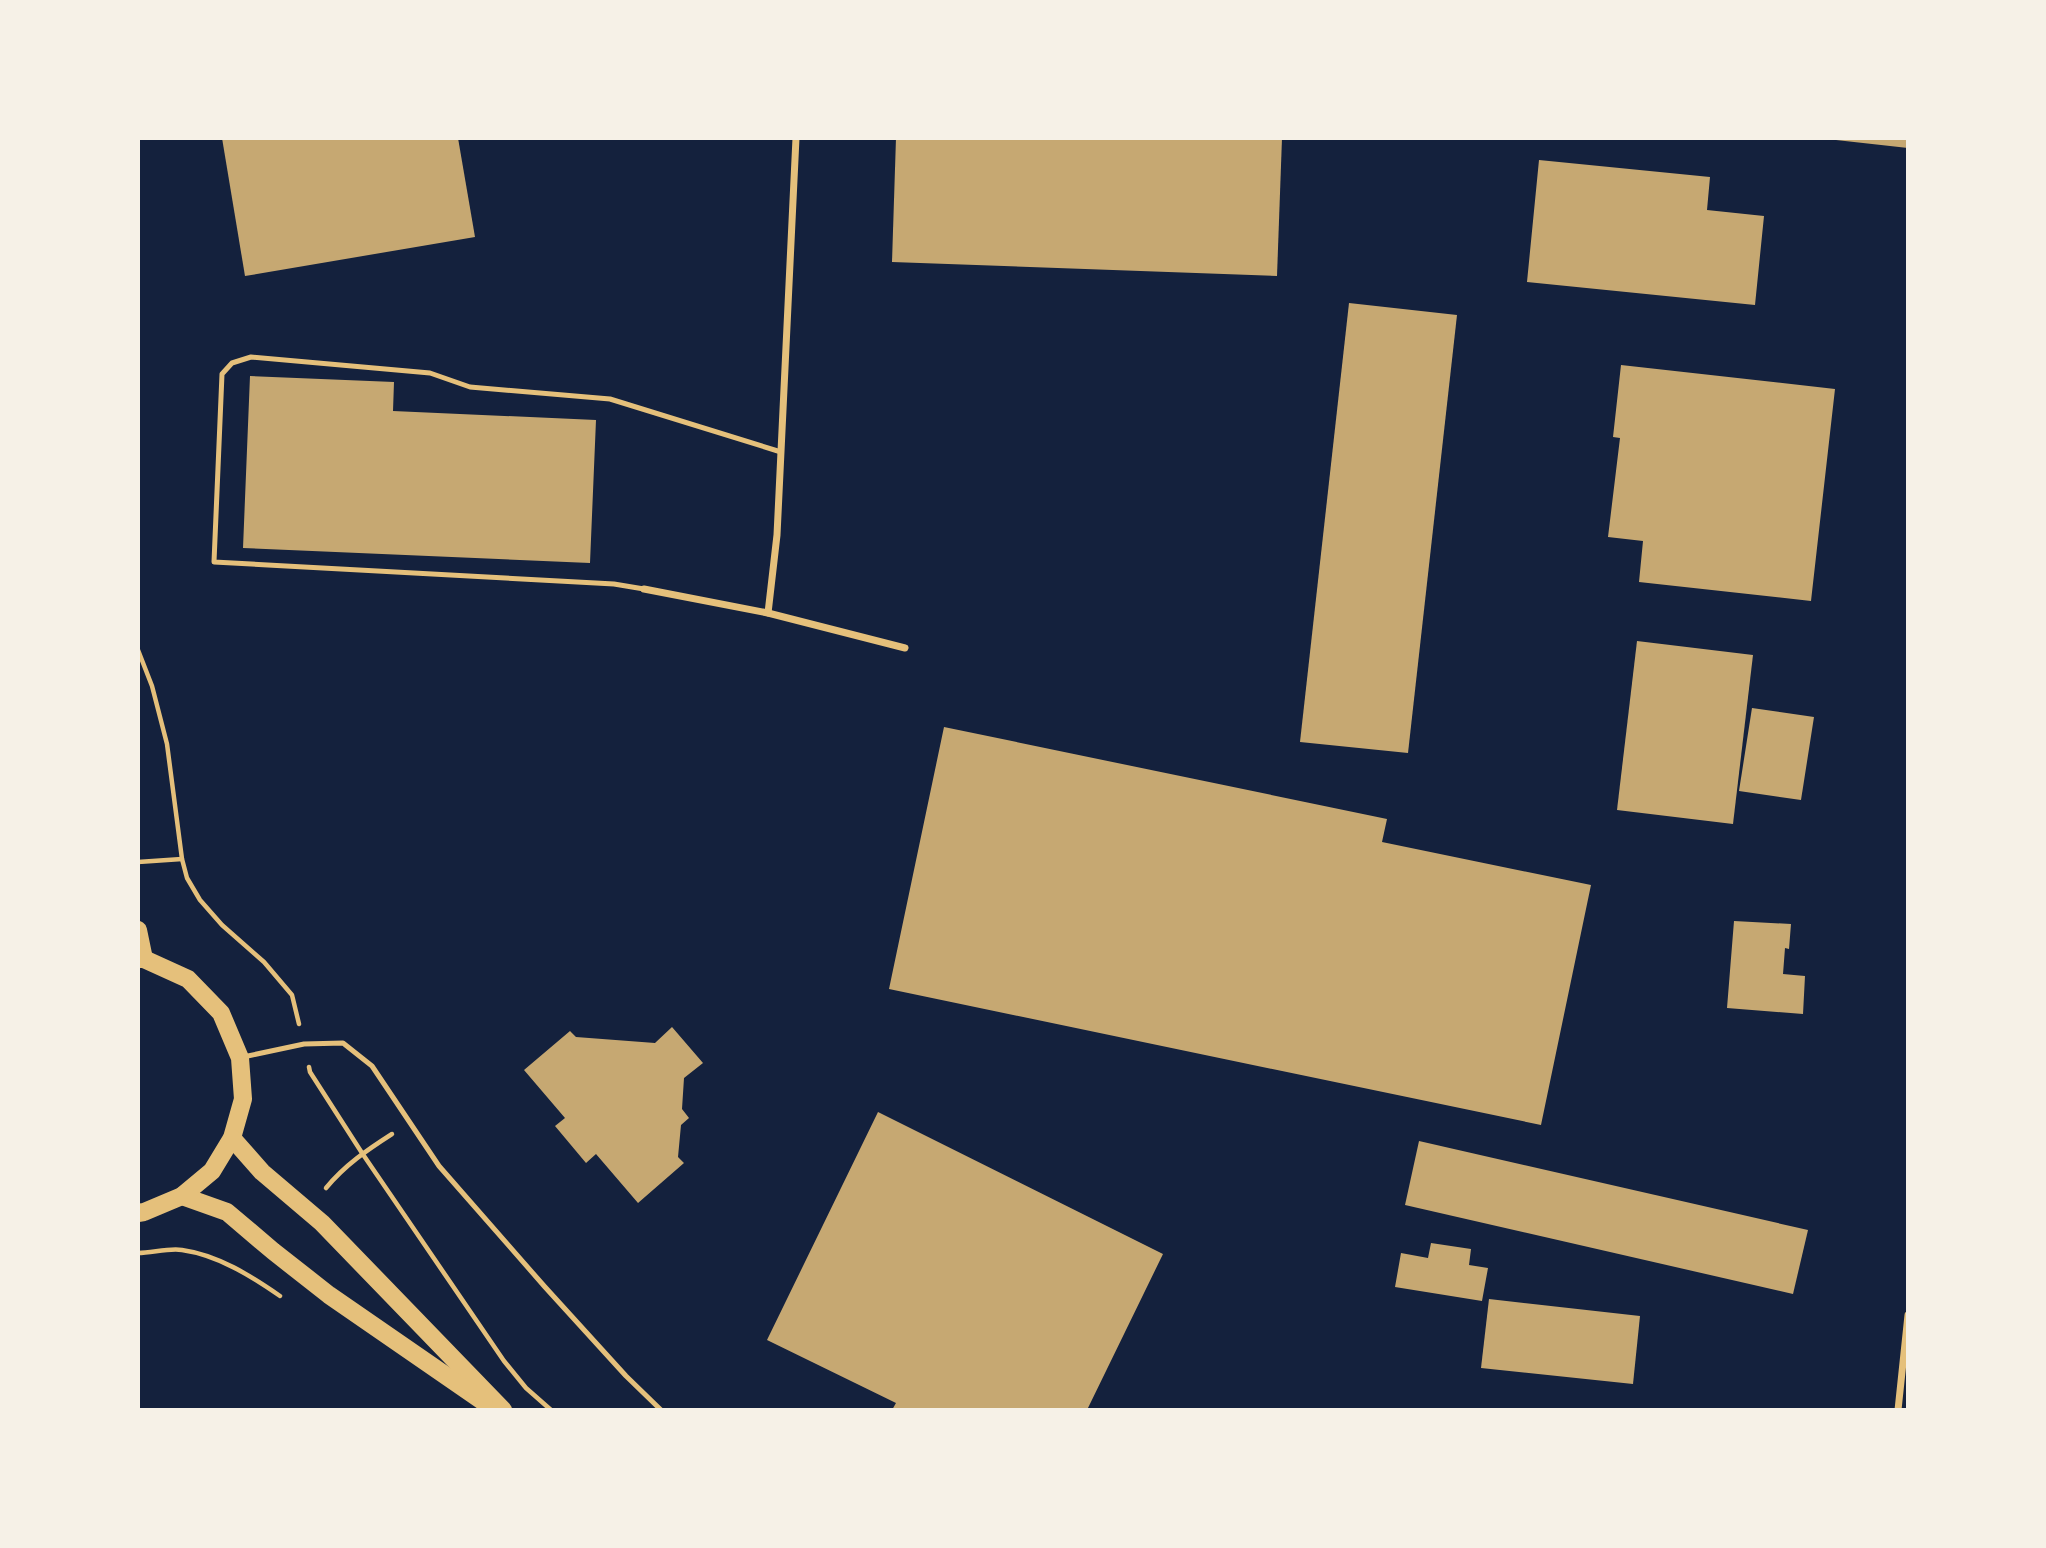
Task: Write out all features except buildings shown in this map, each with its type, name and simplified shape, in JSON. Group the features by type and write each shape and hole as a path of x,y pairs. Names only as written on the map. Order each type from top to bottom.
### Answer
{"main road":[{"path":"138,930 141,959 188,979 221,1013 240,1058 243,1099 232,1138 212,1171 182,1196 138,1213"},
{"path":"232,1138 262,1172 323,1223 503,1410"},
{"path":"182,1196 228,1212 329,1295 496,1410"}],"street":[{"path":"768,613 777,535 796,138"},
{"path":"644,589 768,613 905,648"},
{"path":"1898,1410 1908,1315"}],"lane":[{"path":"644,589 614,584 214,562 222,374 232,363 251,357 429,373 470,387 610,399 781,452"},
{"path":"240,1058 304,1044 343,1043 372,1066 439,1166 625,1376 661,1410"}],"path":[{"path":"138,650 152,686 167,744 182,859 187,878 200,900 222,925 264,961 292,995 310,1072 504,1361 526,1388 551,1410"},
{"path":"138,862 182,859"},
{"path":"138,1253 179,1250 208,1256 254,1279"}]}
